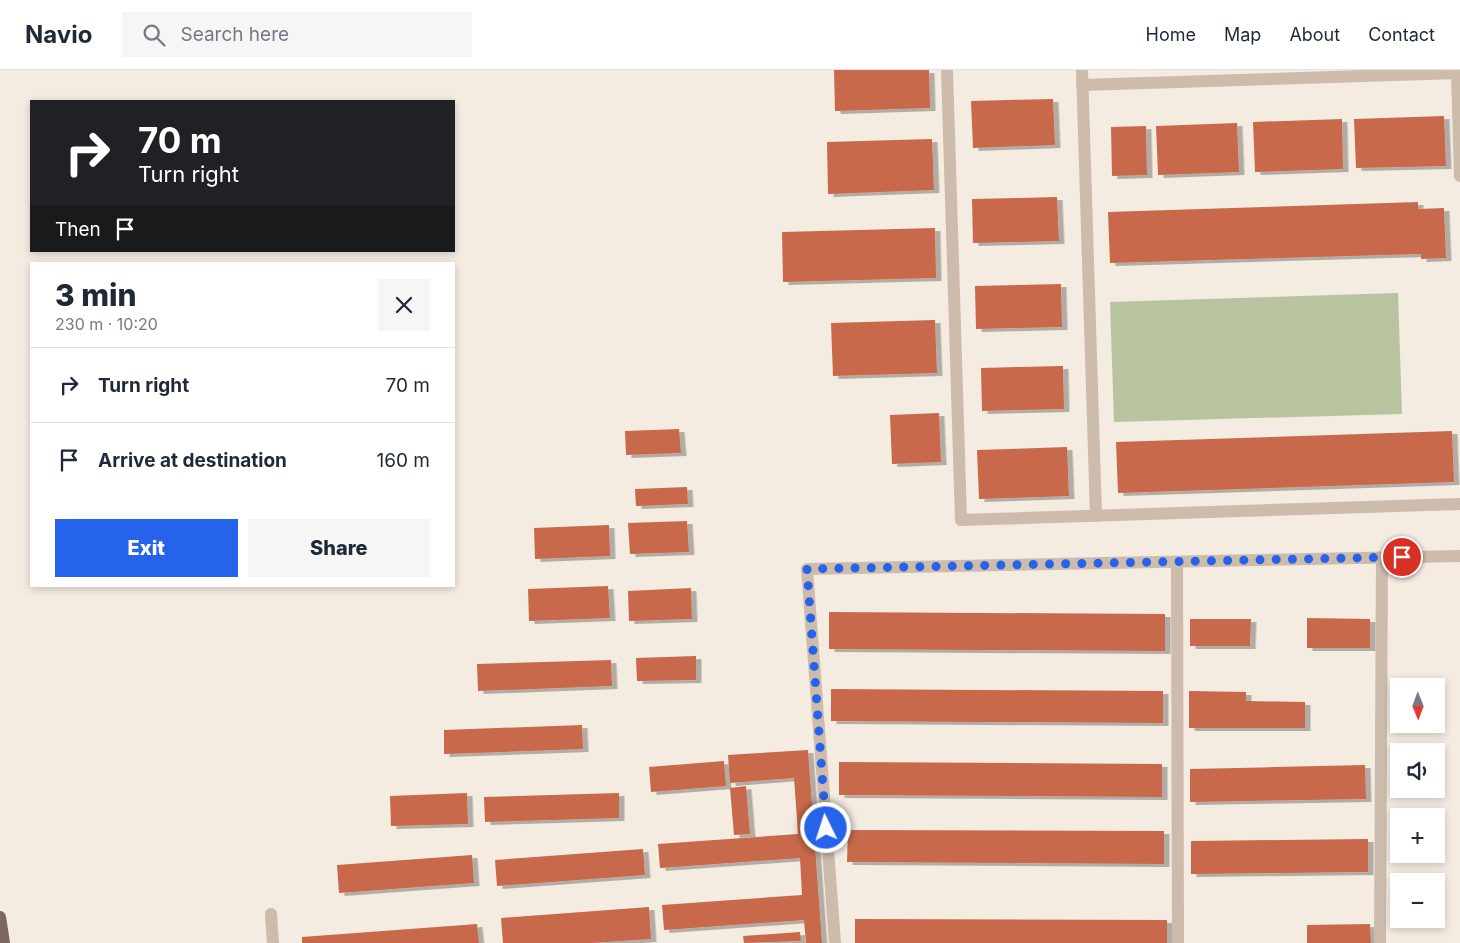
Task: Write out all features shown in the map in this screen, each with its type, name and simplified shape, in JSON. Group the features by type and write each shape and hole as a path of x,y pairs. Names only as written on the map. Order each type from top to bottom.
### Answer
{"main road":[{"path":"0,917 4,943"}],"street":[{"path":"947,70 961,520 1460,504"},
{"path":"1082,70 1096,516"},
{"path":"1082,85 1457,73 1460,176"},
{"path":"835,943 807,569 1460,556"},
{"path":"1380,943 1382,558"},
{"path":"1177,562 1178,943"},
{"path":"271,914 273,943"}],"green space":[{"path":"1398,293 1402,414 1114,422 1110,302"}],"building":[{"path":"834,70 929,70 930,108 835,111"},
{"path":"1053,99 1055,145 973,148 971,101"},
{"path":"1444,116 1446,166 1356,168 1354,119"},
{"path":"1342,119 1343,169 1255,172 1253,122"},
{"path":"1237,123 1239,172 1158,175 1156,126"},
{"path":"1146,126 1147,175 1112,176 1111,127"},
{"path":"932,139 934,190 828,194 827,142"},
{"path":"1057,197 1059,241 973,243 972,199"},
{"path":"1418,202 1418,209 1444,208 1446,258 1421,259 1421,254 1110,263 1108,212"},
{"path":"935,228 936,278 783,282 782,232"},
{"path":"1061,284 1062,327 976,329 975,286"},
{"path":"935,320 937,373 833,376 831,323"},
{"path":"1063,366 1064,409 982,411 981,368"},
{"path":"939,413 941,462 892,464 890,415"},
{"path":"679,429 681,453 626,455 625,431"},
{"path":"1452,431 1454,482 1118,493 1116,442"},
{"path":"1067,447 1069,496 979,499 977,450"},
{"path":"687,487 688,504 636,506 635,489"},
{"path":"687,521 689,552 630,554 628,523"},
{"path":"609,525 610,556 535,559 534,528"},
{"path":"608,586 610,618 529,621 528,589"},
{"path":"691,588 692,619 629,621 628,591"},
{"path":"829,612 1165,614 1165,651 829,649"},
{"path":"1307,618 1370,619 1370,648 1307,648"},
{"path":"1190,619 1251,619 1250,646 1190,646"},
{"path":"696,656 696,680 637,681 636,658"},
{"path":"611,660 612,686 478,691 477,664"},
{"path":"831,689 1163,691 1163,723 831,721"},
{"path":"1189,691 1246,692 1246,701 1305,702 1305,728 1189,728"},
{"path":"582,725 583,749 444,754 444,730"},
{"path":"808,750 822,943 806,943 804,920 664,930 662,905 802,895 800,858 660,868 658,844 798,834 794,778 730,783 728,755"},
{"path":"724,761 726,786 651,792 649,767"},
{"path":"839,762 1162,764 1162,797 839,795"},
{"path":"1365,765 1366,799 1190,802 1190,769"},
{"path":"746,786 750,834 734,835 730,788"},
{"path":"467,793 468,824 391,826 390,796"},
{"path":"619,793 619,818 485,822 484,797"},
{"path":"848,830 1164,831 1164,864 847,862"},
{"path":"1368,839 1368,872 1191,874 1191,841"},
{"path":"643,849 645,875 497,886 495,860"},
{"path":"472,855 474,883 339,893 337,865"},
{"path":"649,907 651,939 591,943 503,943 501,918"},
{"path":"855,919 1167,920 1167,943 855,943"},
{"path":"477,924 479,943 302,943 302,937"},
{"path":"1370,924 1371,943 1307,943 1307,925"},
{"path":"800,932 801,941 744,943 743,936"}],"route":[{"path":"826,828 807,569 1402,557"}]}
